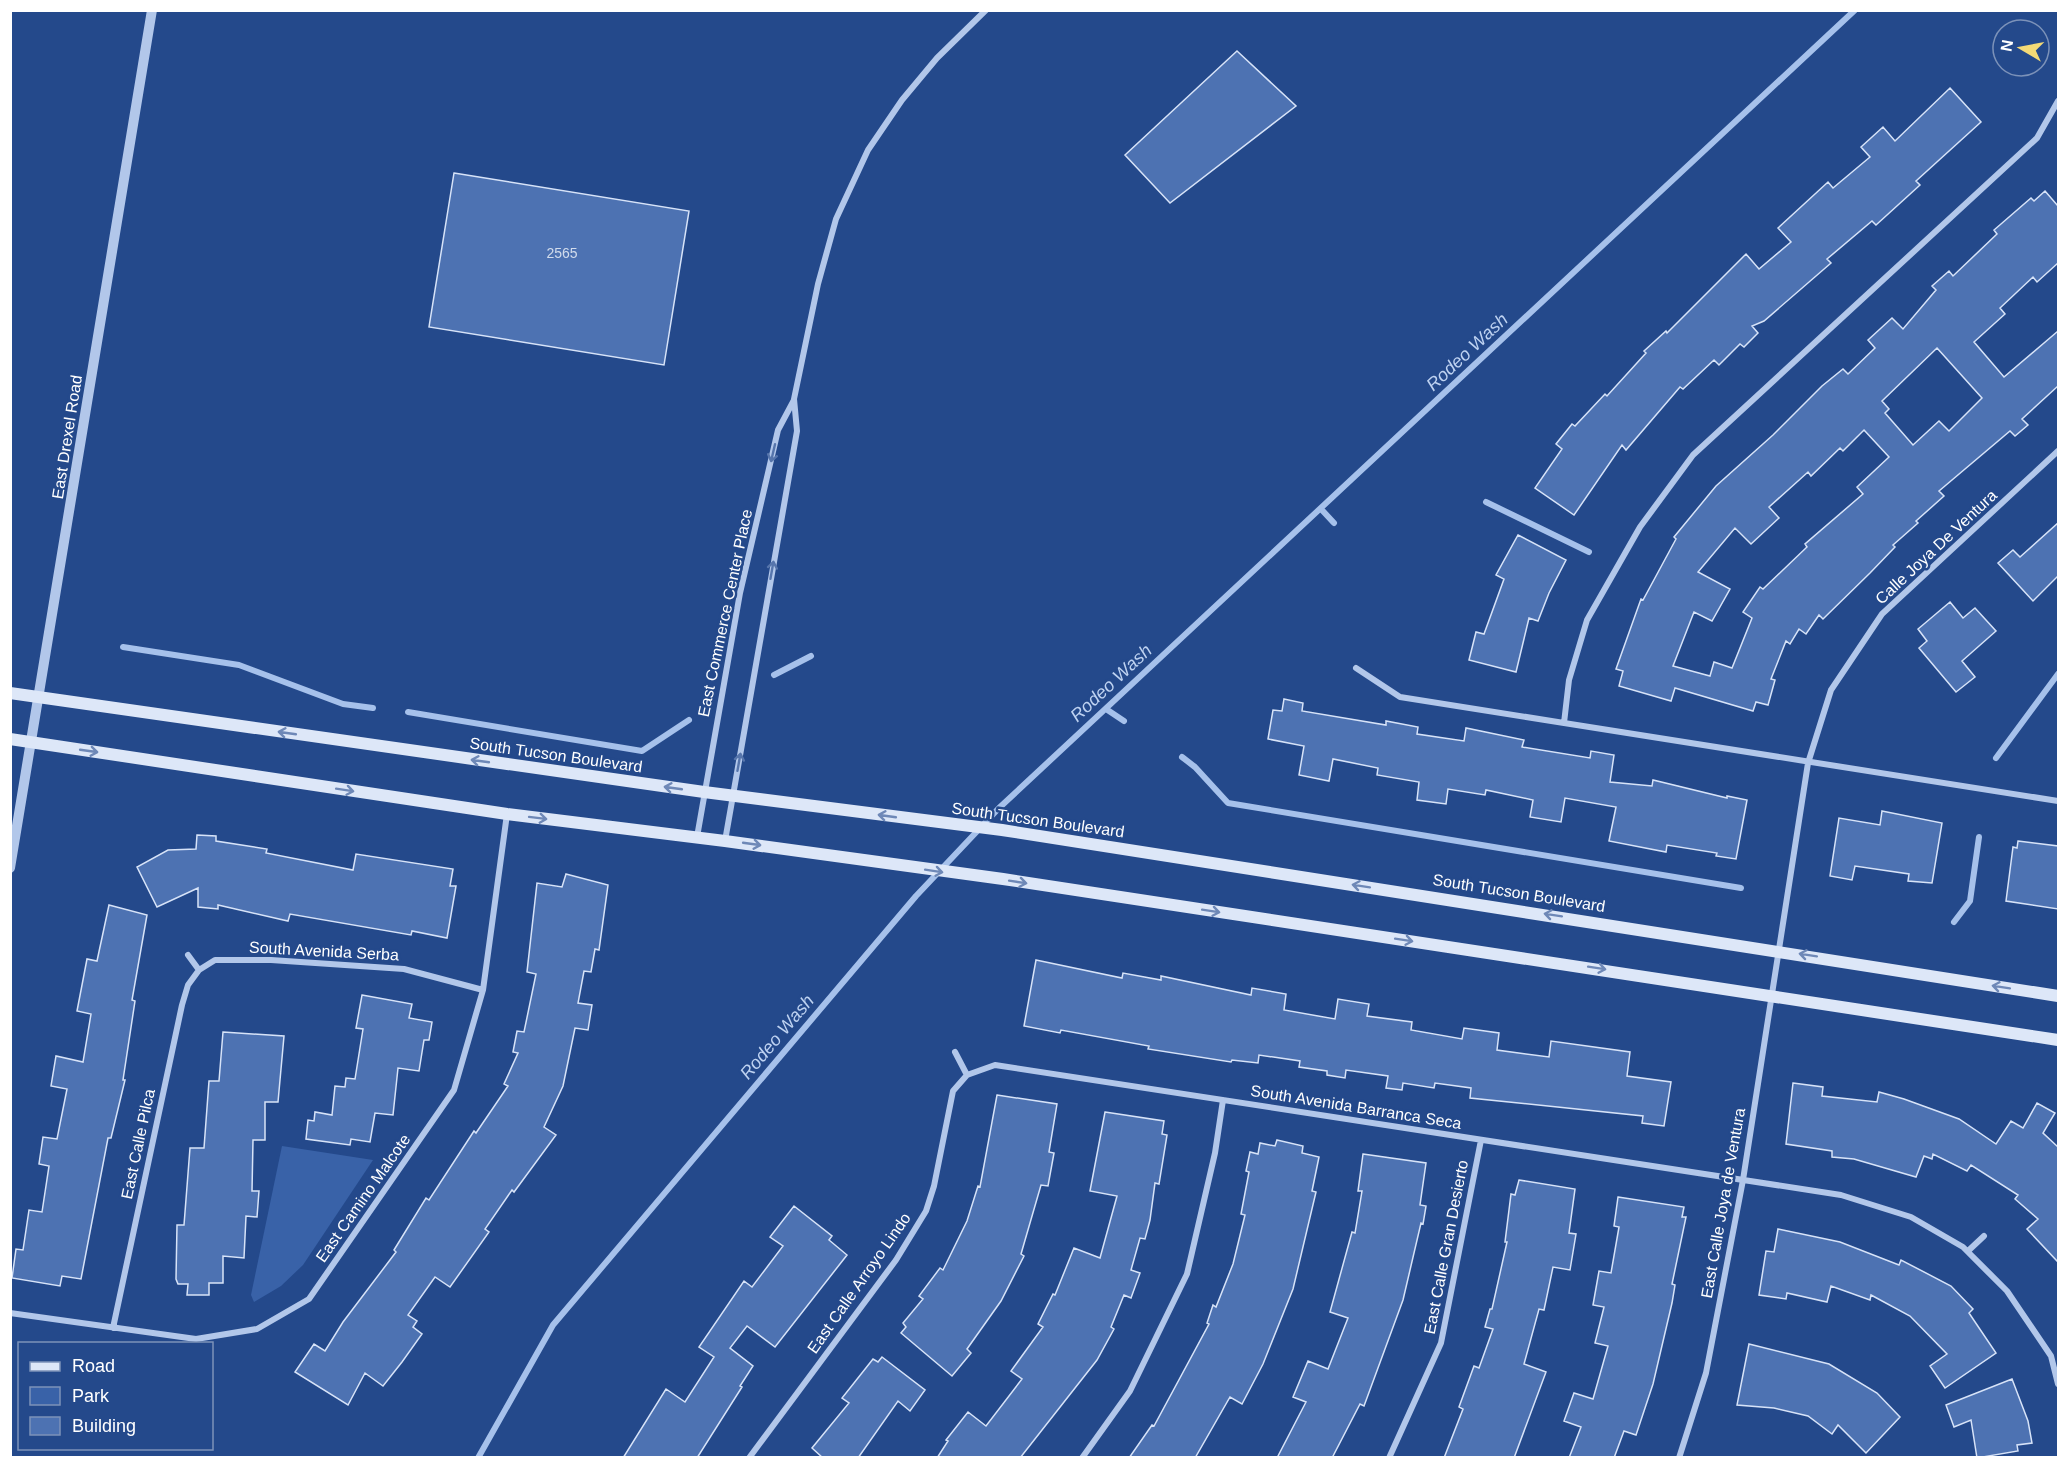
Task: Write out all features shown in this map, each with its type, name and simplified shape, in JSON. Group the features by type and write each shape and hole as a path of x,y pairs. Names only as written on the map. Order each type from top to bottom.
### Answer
{"main road":[{"name":"South Tucson Boulevard","path":"10,693 704,792 1002,830 1779,950 2058,996"},
{"path":"10,739 507,814 697,837 960,876 1026,883 2058,1040"}],"street":[{"name":"East Drexel Road","path":"10,868 152,10"},
{"name":"East Commerce Center Place","path":"697,837 740,593 778,430 794,399 818,284 836,219 868,150 902,100 937,58 986,10"},
{"path":"1564,723 1569,680 1587,620 1640,527 1693,455 2037,138 2058,101"},
{"name":"East Commerce Center Place","path":"726,841 797,431 794,399"},
{"name":"Calle Joya De Ventura","path":"1779,950 1808,763 1831,690 1882,614 2058,451"},
{"path":"1356,668 1400,697 2058,801"},
{"name":"East Camino Malcote","path":"10,1313 196,1340 257,1329 309,1299 454,1090 483,990 507,814"},
{"name":"East Calle Joya de Ventura","path":"1679,1458 1707,1373 1743,1180 1779,950"},
{"path":"188,955 199,970"},
{"name":"South Avenida Serba","path":"199,970 215,960 271,960 404,969 483,990"},
{"name":"East Calle Pilca","path":"113,1328 182,1005 189,985 199,970"},
{"path":"955,1052 967,1076"},
{"name":"South Avenida Barranca Seca","path":"967,1076 995,1065 1013,1066 1840,1195 1911,1217 1968,1251 2007,1291 2051,1356 2058,1384"},
{"name":"East Calle Arroyo Lindo","path":"749,1458 896,1260 926,1211 937,1176 953,1091 967,1076"},
{"path":"1082,1458 1130,1391 1188,1274 1215,1153 1224,1100"},
{"name":"East Calle Gran Desierto","path":"1389,1458 1441,1343 1482,1140"},
{"path":"1968,1251 1984,1236"}],"green space":[{"path":"282,1146 373,1160 303,1265 281,1286 254,1302 251,1295"}],"building":[{"path":"1237,51 1296,106 1170,203 1125,155"},
{"path":"1950,88 1981,122 1916,181 1920,185 1876,225 1872,221 1827,259 1831,263 1764,321 1752,326 1758,333 1744,347 1740,344 1719,365 1714,360 1683,389 1680,387 1626,450 1622,445 1574,515 1535,488 1562,449 1556,444 1572,424 1575,426 1605,394 1607,396 1646,353 1644,351 1666,331 1667,333 1746,254 1759,269 1791,242 1778,228 1828,182 1833,188 1870,157 1861,147 1883,127 1895,141"},
{"path":"454,173 689,211 664,365 429,327"},
{"path":"2045,191 2058,206 2058,263 2037,282 2033,277 2000,308 2005,314 1974,342 2004,377 2058,331 2058,386 2022,419 2028,425 2015,436 2010,431 1939,491 1944,496 1916,521 1918,523 1893,545 1895,547 1870,573 1823,619 1819,615 1806,634 1799,629 1790,644 1786,641 1771,679 1775,680 1768,705 1756,702 1753,711 1675,688 1671,701 1619,686 1623,671 1616,669 1641,599 1643,600 1676,539 1674,537 1716,486 1773,435 1822,386 1843,369 1848,374 1875,348 1868,340 1892,318 1903,329 1936,290 1932,286 1949,271 1953,276 1997,234 1994,230 2031,198 2034,201","holes":["1937,348 1982,398 1949,431 1939,421 1913,445 1885,413 1889,409 1882,401","1864,430 1889,457 1857,487 1863,494 1805,544 1807,547 1763,589 1760,587 1743,612 1752,618 1732,668 1714,662 1710,676 1673,666 1694,612 1712,621 1730,589 1698,572 1735,528 1751,544 1779,518 1769,507 1808,472 1811,476 1840,448 1843,451"]},
{"path":"2058,523 2058,576 2033,601 1998,563 2013,550 2020,557"},
{"path":"1518,535 1566,560 1538,621 1529,618 1516,672 1469,660 1476,632 1484,634 1504,579 1496,575"},
{"path":"1950,602 1963,618 1975,608 1996,631 1962,661 1975,677 1956,692 1919,648 1927,641 1918,629"},
{"path":"1284,699 1303,703 1302,711 1386,725 1386,721 1418,727 1417,734 1464,741 1466,728 1524,740 1522,747 1590,758 1591,751 1614,755 1610,782 1652,786 1653,780 1727,798 1727,796 1747,800 1736,859 1716,856 1717,853 1667,845 1666,852 1609,841 1616,807 1565,798 1561,822 1530,817 1533,800 1486,790 1485,795 1448,789 1446,804 1417,800 1419,782 1377,775 1378,768 1333,759 1329,781 1299,775 1304,746 1268,739 1273,710 1282,711"},
{"path":"1882,811 1942,823 1932,883 1908,881 1909,874 1855,866 1852,880 1830,876 1839,818 1880,825"},
{"path":"197,835 216,836 216,841 267,849 266,853 353,870 356,854 453,869 450,886 456,886 447,938 412,931 411,935 290,914 288,921 218,905 218,909 198,907 198,888 157,907 137,867 168,850 196,849"},
{"path":"2018,841 2058,846 2058,909 2006,901 2013,847 2017,848"},
{"path":"566,874 608,885 599,950 595,949 591,972 584,971 578,1003 592,1005 588,1030 575,1028 563,1086 544,1127 556,1135 514,1192 512,1190 485,1229 489,1232 450,1287 435,1277 408,1315 417,1321 413,1327 422,1334 402,1362 383,1386 365,1373 348,1405 295,1372 314,1344 325,1351 343,1322 396,1252 394,1250 426,1198 429,1200 474,1131 476,1133 508,1086 504,1084 518,1053 513,1052 517,1031 524,1032 536,974 527,972 537,883 562,887"},
{"path":"109,905 147,915 132,1000 135,1001 123,1080 125,1080 111,1138 108,1138 81,1279 62,1276 60,1286 12,1278 16,1249 23,1250 29,1210 42,1212 49,1166 39,1164 43,1137 57,1139 67,1089 51,1086 56,1056 83,1062 91,1014 77,1011 87,959 97,961"},
{"path":"1036,960 1122,978 1123,973 1161,980 1161,976 1251,995 1252,988 1286,994 1284,1010 1335,1019 1338,999 1369,1004 1367,1016 1412,1022 1411,1030 1462,1039 1464,1028 1499,1033 1497,1050 1549,1057 1551,1041 1630,1052 1627,1076 1671,1082 1664,1126 1642,1123 1643,1116 1470,1098 1471,1088 1435,1083 1434,1088 1403,1083 1402,1090 1386,1088 1388,1076 1346,1070 1345,1078 1327,1075 1327,1071 1299,1067 1300,1061 1259,1055 1258,1063 1232,1060 1231,1062 1148,1049 1149,1046 1061,1030 1060,1033 1024,1026"},
{"path":"362,995 412,1004 409,1018 432,1022 429,1040 424,1040 419,1071 398,1068 393,1115 375,1113 370,1142 351,1139 350,1145 306,1139 308,1120 314,1121 315,1112 332,1115 335,1086 345,1087 346,1078 355,1079 363,1029 356,1028"},
{"path":"223,1032 284,1036 278,1102 265,1102 265,1140 253,1140 252,1191 259,1191 257,1217 246,1216 244,1258 223,1256 223,1283 209,1283 209,1295 187,1295 188,1284 178,1284 176,1279 177,1225 184,1225 190,1148 204,1148 209,1081 219,1081"},
{"path":"1793,1083 1823,1087 1822,1096 1877,1102 1879,1092 1904,1099 1959,1119 1996,1144 2011,1121 2023,1128 2037,1103 2055,1113 2043,1133 2058,1147 2058,1262 2027,1229 2038,1219 2015,1199 2018,1195 1971,1165 1967,1171 1933,1154 1932,1159 1924,1156 1916,1177 1854,1159 1832,1157 1832,1151 1786,1144"},
{"path":"997,1095 1057,1104 1049,1152 1054,1153 1048,1186 1041,1185 1021,1254 1024,1256 1001,1301 967,1349 971,1353 952,1376 901,1333 906,1327 903,1323 923,1299 919,1296 940,1268 943,1270 967,1221 978,1186 980,1187"},
{"path":"1105,1112 1164,1121 1162,1134 1167,1135 1159,1184 1155,1183 1145,1239 1140,1238 1131,1270 1140,1273 1131,1298 1124,1295 1111,1327 1114,1329 1097,1360 1020,1458 937,1458 948,1441 946,1440 968,1412 986,1426 1022,1379 1011,1371 1043,1327 1038,1324 1053,1294 1055,1295 1074,1248 1100,1258 1117,1196 1090,1191"},
{"path":"1277,1140 1303,1146 1302,1153 1319,1157 1312,1191 1316,1192 1293,1289 1263,1364 1242,1404 1230,1397 1195,1458 1129,1458 1152,1425 1154,1426 1209,1324 1207,1323 1213,1305 1216,1307 1233,1264 1245,1215 1241,1214 1249,1172 1246,1171 1250,1152 1258,1154 1260,1143 1275,1146"},
{"path":"1363,1154 1426,1163 1420,1205 1426,1206 1423,1224 1421,1223 1403,1300 1364,1406 1360,1404 1332,1458 1277,1458 1306,1402 1293,1397 1308,1361 1328,1369 1348,1318 1330,1312 1352,1232 1355,1233 1362,1191 1358,1191"},
{"path":"1519,1180 1575,1189 1569,1233 1576,1234 1570,1270 1553,1267 1544,1310 1539,1309 1524,1364 1546,1372 1514,1458 1444,1458 1463,1409 1459,1407 1474,1366 1479,1368 1493,1329 1485,1327 1490,1309 1492,1309 1507,1242 1505,1242 1511,1194 1515,1195"},
{"path":"1618,1197 1684,1207 1682,1217 1686,1217 1672,1284 1675,1285 1672,1303 1653,1384 1636,1435 1624,1431 1614,1458 1569,1458 1581,1427 1564,1421 1574,1393 1593,1399 1608,1346 1595,1343 1604,1307 1593,1305 1599,1271 1611,1273 1619,1227 1614,1226"},
{"path":"794,1206 832,1236 829,1240 847,1255 775,1347 747,1326 730,1348 753,1366 697,1458 623,1458 666,1389 685,1402 714,1357 699,1347 744,1281 752,1287 783,1246 770,1237"},
{"path":"1778,1229 1840,1242 1899,1265 1901,1260 1951,1286 1973,1309 1969,1313 1996,1353 1945,1388 1930,1366 1947,1354 1910,1316 1871,1295 1870,1300 1831,1286 1827,1302 1787,1293 1786,1299 1759,1295 1766,1251 1774,1252"},
{"path":"1749,1344 1829,1364 1877,1393 1900,1417 1866,1453 1838,1425 1832,1434 1808,1416 1774,1408 1737,1405"},
{"path":"882,1357 925,1390 910,1411 898,1401 858,1458 823,1458 812,1448 849,1403 842,1398 873,1359 878,1362"},
{"path":"2012,1379 2028,1421 2032,1443 2017,1445 2018,1451 1977,1458 1971,1420 1954,1427 1946,1405"}],"waterway":[{"name":"Rodeo Wash","path":"478,1458 553,1325 916,896 999,808 1855,10"},
{"path":"1486,502 1589,552"},
{"path":"1321,509 1334,523"},
{"path":"123,647 239,665 343,704 373,708"},
{"path":"774,675 811,656"},
{"path":"1996,758 2058,674"},
{"path":"1106,709 1124,721"},
{"path":"408,712 642,751 689,720"},
{"path":"1182,757 1195,767 1228,803 1741,888"},
{"path":"1954,922 1970,901 1979,837"}]}
